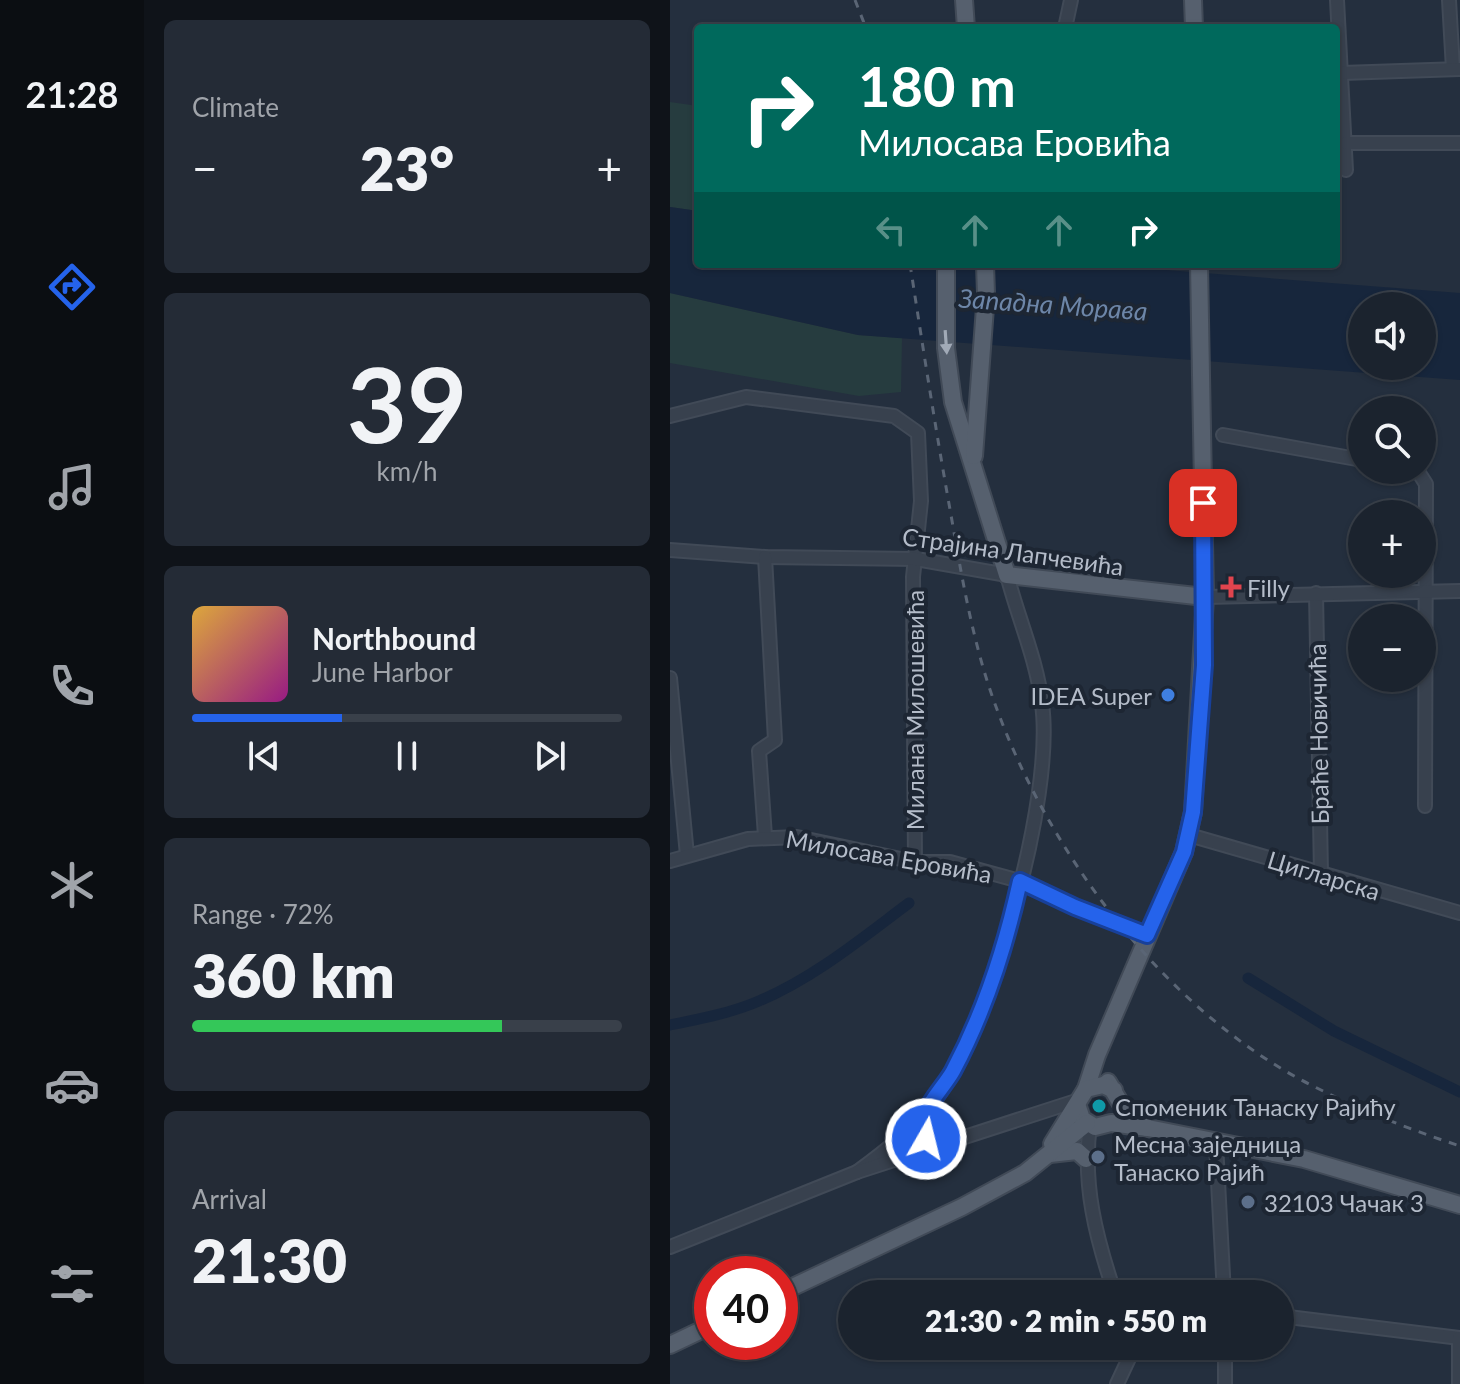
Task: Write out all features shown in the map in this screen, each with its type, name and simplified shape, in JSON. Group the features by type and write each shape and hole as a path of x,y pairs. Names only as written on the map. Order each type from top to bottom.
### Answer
{"main road":[{"path":"954,0 955,24"},
{"path":"964,0 966,24"},
{"path":"1193,0 1194,24"},
{"path":"946,268 946,348 953,402 970,432"},
{"path":"985,268 970,432 974,462 1007,575"},
{"path":"1045,1155 1081,1099 1189,835 1199,738 1205,597 1199,268"},
{"name":"Страјина Лапчевића","path":"1007,575 1205,597"},
{"path":"1097,1055 1117,1097 1111,1123"},
{"path":"1081,1099 1103,1085 1148,1128"},
{"path":"1081,1099 1088,1124"},
{"path":"798,1284 962,1207 1025,1173 1088,1124 1101,1127 1111,1123 1148,1128 1329,1165 1460,1205"},
{"path":"1045,1155 1070,1150 1086,1159"},
{"path":"670,1345 694,1334"}],"street":[{"path":"1066,24 1071,0"},
{"path":"1337,0 1339,24"},
{"path":"1342,73 1457,69 1449,0"},
{"path":"1340,44 1346,170"},
{"path":"1346,143 1460,143"},
{"name":"Милана Милошевића","path":"670,416 746,397 894,416 918,433 921,444 916,559 915,862"},
{"path":"1223,435 1348,457"},
{"path":"1425,806 1426,484"},
{"name":"Страјина Лапчевића","path":"670,550 765,557 916,559 1007,575"},
{"path":"765,557 775,740 759,751 765,836"},
{"path":"857,1172 892,1146 939,1095 965,1046 1001,952 1020,881 1044,745 1043,705 1007,575"},
{"path":"1205,597 1460,591"},
{"name":"Браће Новичића","path":"1316,593 1321,874"},
{"path":"670,678 687,855"},
{"name":"Цигларска","path":"1189,835 1460,913"},
{"name":"Милосава Еровића","path":"670,861 765,836 797,837 915,862 950,862 1020,881 1075,907 1147,935"},
{"path":"670,1247 857,1172 1081,1099"},
{"path":"921,1118 923,1136 938,1144"},
{"path":"1088,1124 1086,1159 1094,1232 1110,1280"},
{"path":"1216,1144 1223,1280"},
{"path":"1294,1318 1460,1338 1459,1384"},
{"path":"1117,1384 1128,1360"},
{"path":"1225,1360 1225,1384"}],"green space":[{"path":"670,102 694,105 694,210 670,207"},
{"path":"670,293 858,335 902,338 901,392 859,396 670,363"}],"water":[{"name":"Западна Морава","path":"670,207 694,210 694,268 1140,268 1460,293 1460,380 1436,378 1436,292 1348,292 1348,372 858,335 670,293"}],"waterway":[{"path":"670,1025 738,1009 779,992 837,956 909,903"},
{"path":"1248,978 1334,1031 1460,1092"}],"railway":[{"path":"855,0 864,24"},
{"path":"911,268 955,539 980,658 1018,760 1080,871 1118,922 1161,971 1207,1014 1256,1053 1346,1102 1460,1146"}],"place":[{"name":"Filly","path":"1231,587"},
{"name":"IDEA Super","path":"1168,695"},
{"name":"Споменик Танаску Рајићу","path":"1099,1106"},
{"name":"Месна заједница Танаско Рајић","path":"1098,1157"},
{"name":"32103 Чачак 3","path":"1248,1202"}],"route":[{"path":"926,1139 920,1128 921,1118 939,1095 965,1046 1011,924 1020,881 1075,907 1147,935 1184,852 1193,812 1204,665 1203,503"}]}
